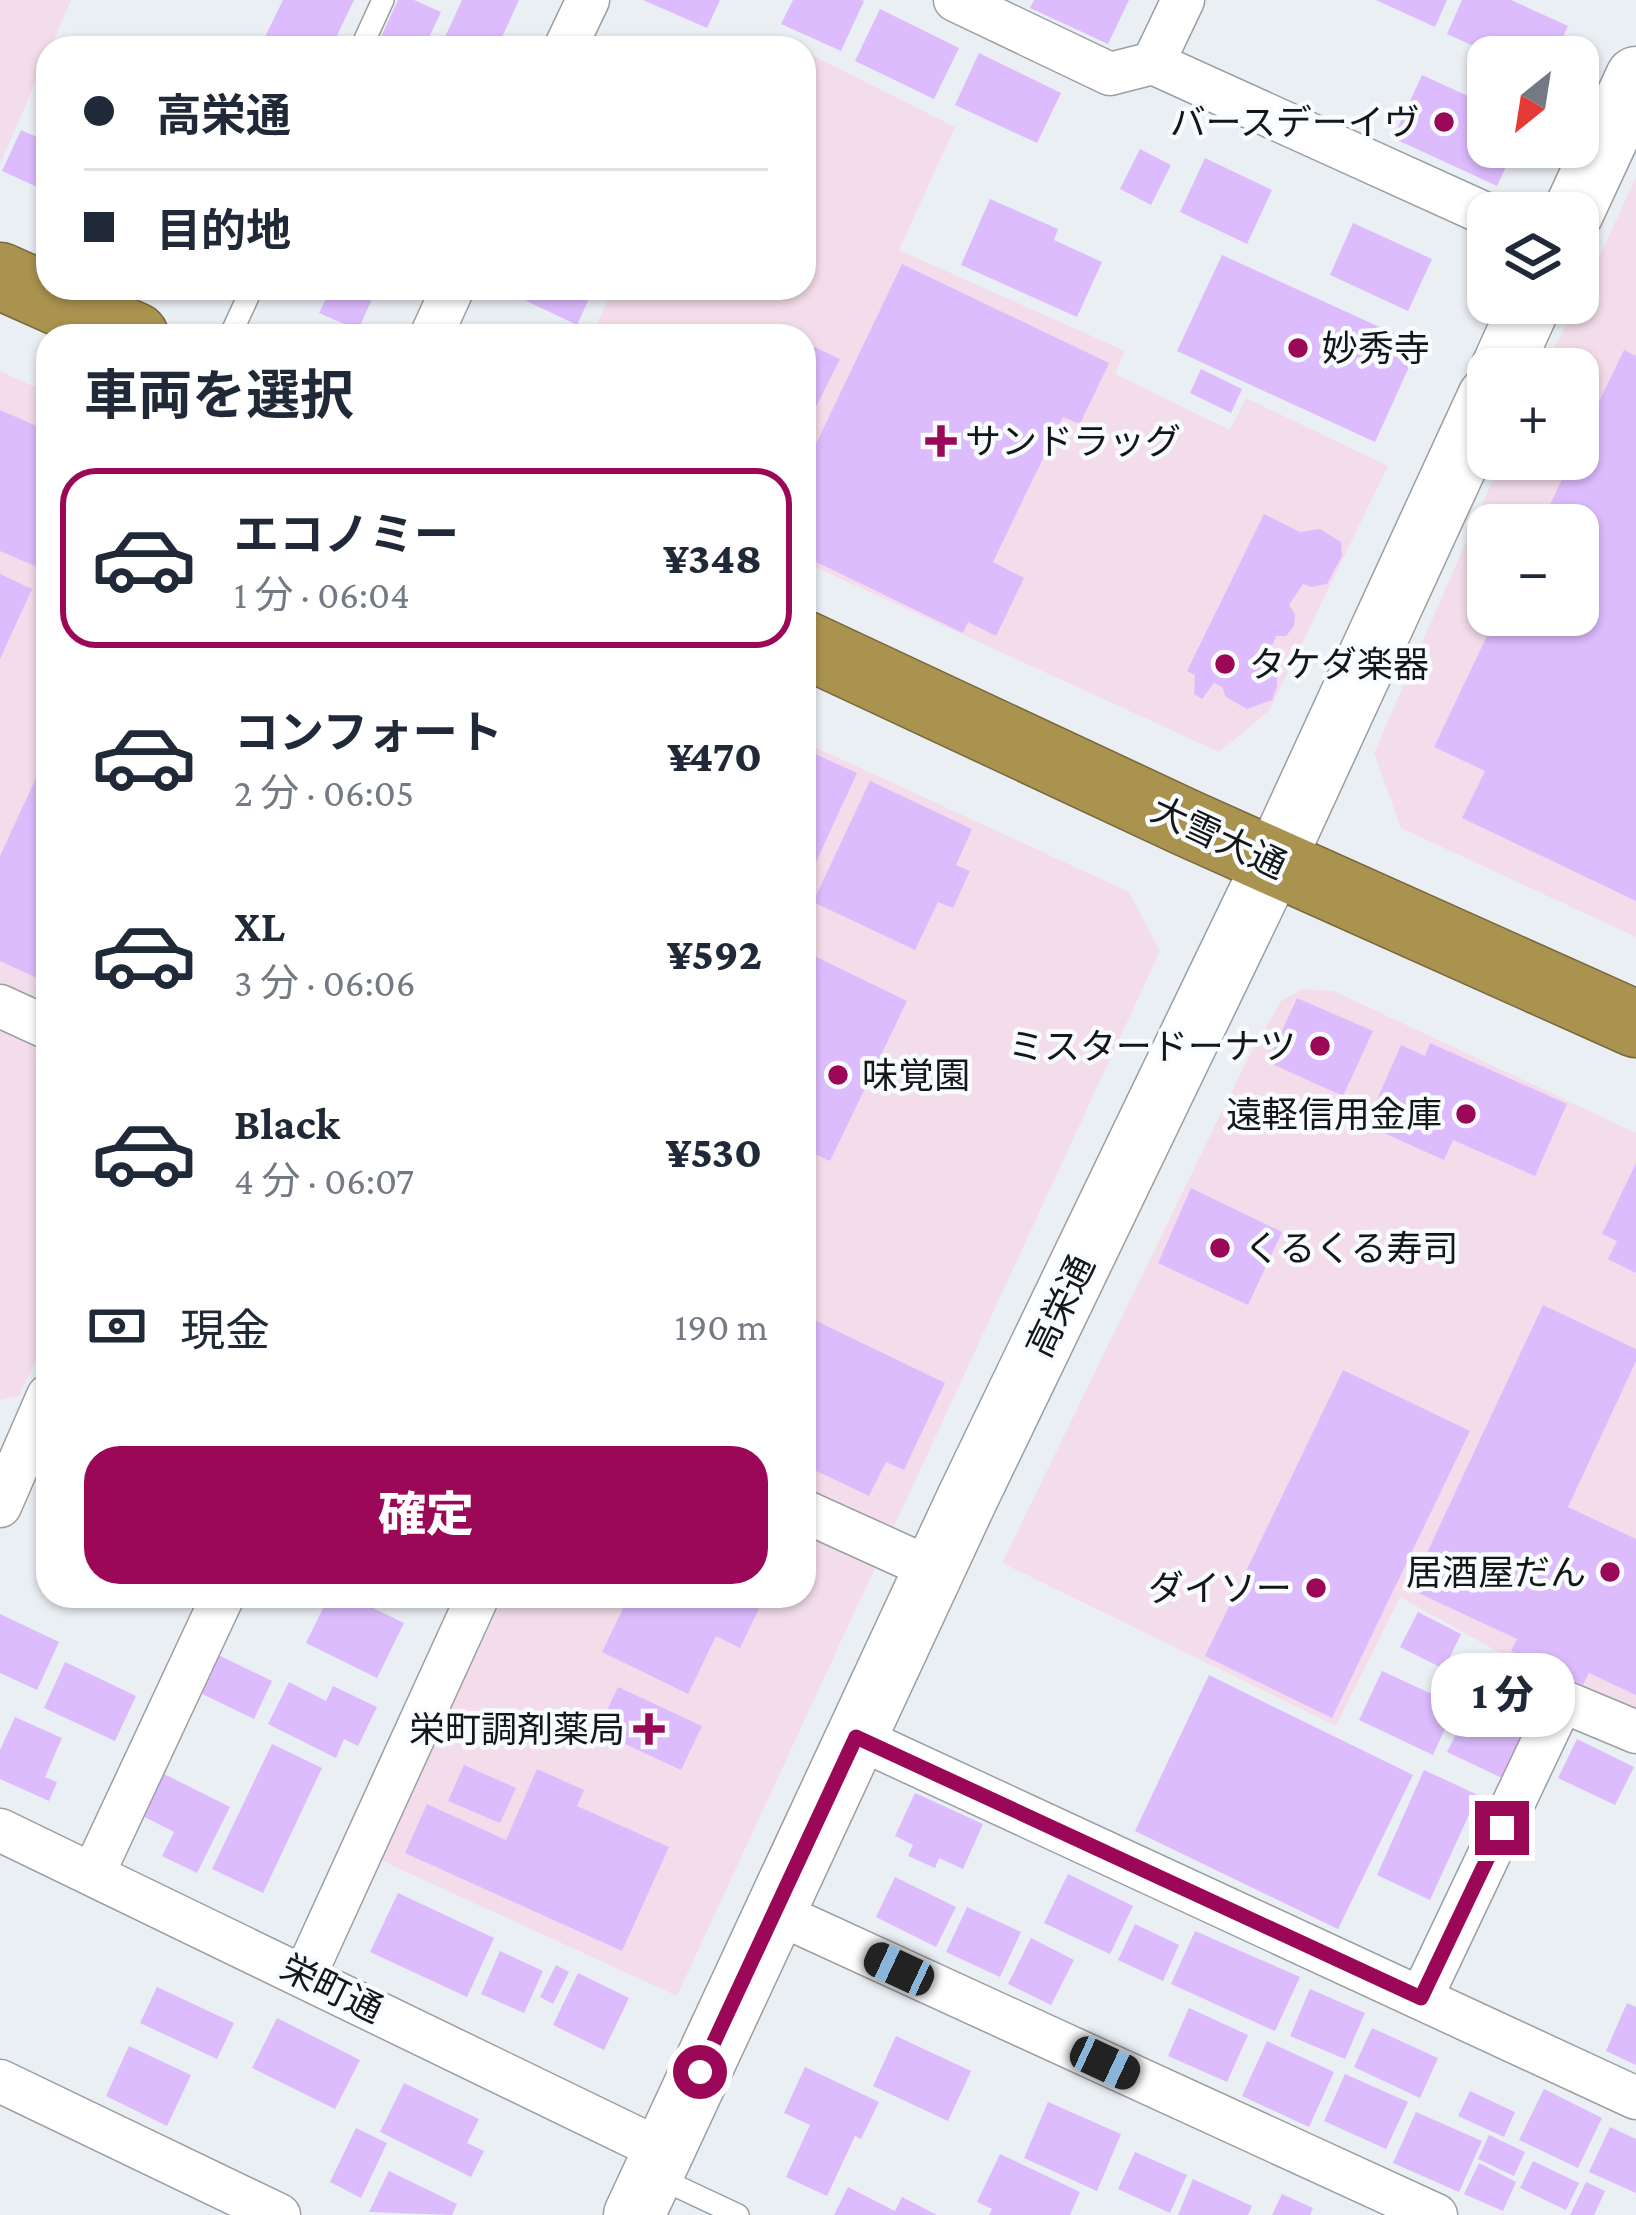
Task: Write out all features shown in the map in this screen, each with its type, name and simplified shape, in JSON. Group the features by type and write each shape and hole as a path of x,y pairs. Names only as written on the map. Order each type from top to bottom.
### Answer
{"highway":[{"path":"0,276 36,292"},
{"path":"54,300 108,324"},
{"name":"大雪大通","path":"816,650 1636,1024"}],"street":[{"path":"572,36 588,0"},
{"path":"956,0 1110,74 1153,63 1467,205"},
{"path":"1153,63 1184,0"},
{"path":"1583,192 1636,76"},
{"name":"高栄通","path":"650,2180 1467,444"},
{"path":"0,1006 36,1022"},
{"path":"0,1506 14,1434 36,1409"},
{"path":"816,1516 934,1570"},
{"path":"94,1872 217,1608"},
{"path":"305,1975 473,1608"},
{"path":"1421,1998 1562,1701 1636,1732"},
{"path":"856,1737 1636,2098"},
{"name":"栄町通","path":"0,1830 305,1975 650,2180"},
{"path":"775,1912 1436,2215"},
{"path":"0,2081 279,2215"}],"lane":[{"path":"366,36 383,0"},
{"path":"650,2180 738,2215"}],"shaded area":[{"path":"0,0 71,0 55,36 36,36 36,81 0,164"},
{"path":"816,57 955,127 899,250 1125,351 1115,374 1230,430 1246,398 1388,466 1269,711 1219,752 816,567 816,324 597,324 608,300 816,300"},
{"path":"1636,177 1636,937 1401,828 1374,753 1467,539 1467,636 1599,636 1599,504 1482,504 1493,480 1599,480 1599,348 1554,348 1567,324 1599,324 1599,257"},
{"path":"0,371 36,388 36,1360 19,1396 0,1400"},
{"path":"816,748 1129,892 1160,951 677,1996 378,1859 498,1608 816,1608"},
{"path":"1303,989 1334,991 1636,1133 1636,1716 1561,1687 1400,1597 1336,1726 1002,1563 1247,1060 1281,1001"}],"building":[{"path":"283,0 354,0 337,36 265,36"},
{"path":"398,0 414,0 441,12 430,36 382,36"},
{"path":"462,0 519,0 502,36 446,36"},
{"path":"643,0 720,0 707,28"},
{"path":"793,0 864,1 841,51 781,24"},
{"path":"1034,0 1129,0 1108,44 1030,8"},
{"path":"1376,0 1447,0 1435,27"},
{"path":"1462,0 1511,0 1568,26 1563,36 1467,36 1467,43 1447,34"},
{"path":"880,9 959,48 934,99 855,61"},
{"path":"979,53 1061,93 1037,143 955,105"},
{"name":"バースデーイヴ","path":"1422,75 1467,95 1467,168 1505,168 1497,186 1393,138"},
{"path":"21,130 36,137 36,187 2,171"},
{"path":"1140,149 1171,165 1151,205 1120,189"},
{"path":"1205,158 1272,190 1247,244 1180,212"},
{"path":"990,199 1058,229 1054,240 1102,262 1077,317 961,265"},
{"path":"1353,223 1432,259 1408,311 1330,275"},
{"name":"妙秀寺","path":"1222,255 1419,345 1375,442 1177,351"},
{"path":"902,264 1109,363 1080,424 1063,417 993,562 1024,578 996,636 968,622 963,633 816,562 816,444"},
{"path":"325,300 372,300 361,324 344,324 319,313"},
{"path":"524,300 588,300 575,324"},
{"path":"816,348 840,359 816,407"},
{"path":"1624,350 1636,356 1636,901 1462,818 1485,771 1434,747 1487,636 1599,636 1599,504 1550,504 1562,480 1599,480 1599,402"},
{"path":"1201,369 1242,389 1231,413 1190,393"},
{"path":"0,410 36,426 36,567 0,551"},
{"path":"1264,514 1300,532 1320,529 1341,542 1342,556 1327,584 1303,584 1289,605 1295,614 1294,626 1286,636 1276,636 1267,658 1277,667 1272,700 1247,709 1214,683 1202,699 1194,694 1195,675 1187,671"},
{"path":"0,574 32,589 0,659"},
{"path":"816,754 857,773 816,862"},
{"path":"36,778 36,978 0,961 0,856"},
{"path":"870,781 972,829 956,865 970,871 953,908 938,902 915,950 816,903"},
{"name":"味覚園","path":"816,957 907,1001 830,1161 816,1155"},
{"name":"ミスタードーナツ","path":"1297,998 1373,1031 1343,1096 1268,1062"},
{"name":"遠軽信用金庫","path":"1430,1043 1567,1104 1535,1176 1453,1140 1444,1160 1366,1125 1401,1045 1425,1056"},
{"path":"1636,1163 1636,1273 1608,1259 1617,1241 1602,1234"},
{"name":"くるくる寿司","path":"1191,1188 1282,1232 1248,1305 1158,1263"},
{"path":"1543,1305 1636,1349 1636,1361 1568,1507 1636,1539 1636,1695 1589,1673 1583,1685 1511,1651 1517,1639 1410,1589"},
{"path":"816,1321 945,1383 904,1470 886,1462 869,1496 816,1471"},
{"name":"ダイソー","path":"1343,1370 1470,1431 1332,1718 1205,1656"},
{"path":"323,1608 373,1608 404,1623 377,1678 306,1643"},
{"path":"623,1608 759,1609 740,1648 716,1636 688,1694 602,1652"},
{"path":"1418,1612 1461,1634 1444,1669 1400,1647"},
{"path":"0,1614 59,1642 37,1690 0,1673"},
{"path":"216,1654 272,1681 254,1719 198,1692"},
{"path":"65,1662 136,1696 115,1741 44,1708"},
{"path":"1382,1671 1456,1705 1433,1755 1359,1720"},
{"path":"1209,1675 1413,1775 1338,1929 1135,1831"},
{"path":"289,1682 326,1701 333,1686 377,1707 358,1746 344,1739 336,1758 268,1724"},
{"name":"栄町調剤薬局","path":"618,1687 702,1726 681,1770 597,1731"},
{"path":"1479,1687 1533,1713 1502,1778 1447,1752"},
{"path":"15,1717 62,1738 45,1777 57,1782 49,1801 0,1779 0,1750"},
{"path":"1577,1739 1634,1767 1615,1805 1558,1778"},
{"path":"272,1744 322,1768 263,1893 212,1869"},
{"path":"464,1765 516,1788 500,1823 448,1801"},
{"path":"537,1769 584,1790 577,1806 669,1847 622,1951 405,1853 427,1804 506,1840"},
{"path":"1424,1770 1478,1795 1430,1900 1377,1875"},
{"path":"160,1772 230,1807 197,1873 162,1856 174,1832 139,1814"},
{"path":"915,1793 983,1824 963,1869 939,1858 935,1868 908,1856 913,1845 895,1836"},
{"path":"1068,1874 1133,1906 1110,1954 1044,1923"},
{"path":"895,1877 956,1907 936,1947 876,1917"},
{"path":"398,1893 494,1938 467,1997 370,1952"},
{"path":"967,1907 1021,1932 1000,1977 946,1952"},
{"path":"1135,1924 1179,1945 1163,1981 1118,1960"},
{"path":"1195,1931 1300,1977 1275,2031 1171,1984"},
{"path":"1031,1938 1074,1960 1051,2005 1008,1984"},
{"path":"500,1951 543,1971 524,2013 481,1994"},
{"path":"556,1965 569,1972 553,2004 540,1997"},
{"path":"578,1973 629,1998 604,2050 553,2025"},
{"path":"157,1987 234,2023 217,2059 140,2023"},
{"path":"1310,1989 1365,2013 1345,2059 1290,2036"},
{"path":"1627,2003 1636,2007 1636,2065 1606,2051"},
{"path":"1189,2008 1248,2035 1227,2082 1168,2056"},
{"path":"277,2018 360,2060 335,2109 252,2068"},
{"path":"1372,2028 1438,2058 1420,2098 1354,2067"},
{"path":"896,2036 971,2071 948,2121 873,2086"},
{"path":"1267,2041 1334,2072 1309,2127 1242,2096"},
{"path":"129,2046 191,2075 167,2126 106,2096"},
{"path":"805,2067 879,2102 861,2139 855,2136 827,2196 786,2177 810,2125 784,2113"},
{"path":"1345,2074 1408,2102 1386,2149 1324,2121"},
{"path":"404,2083 479,2119 467,2143 484,2151 471,2177 380,2132"},
{"path":"1544,2089 1602,2118 1578,2168 1519,2140"},
{"path":"1470,2091 1515,2112 1504,2137 1458,2116"},
{"path":"1048,2102 1121,2134 1097,2191 1024,2158"},
{"path":"1416,2112 1482,2141 1459,2192 1393,2163"},
{"path":"1610,2127 1636,2139 1636,2193 1589,2172"},
{"path":"356,2128 387,2143 361,2198 330,2182"},
{"path":"1489,2135 1525,2152 1514,2176 1478,2159"},
{"path":"1135,2152 1187,2175 1170,2213 1118,2189"},
{"path":"1000,2154 1080,2192 1070,2215 989,2215 992,2209 977,2202"},
{"path":"1533,2161 1579,2183 1566,2210 1520,2188"},
{"path":"1479,2163 1516,2182 1503,2211 1464,2194"},
{"path":"389,2171 457,2204 452,2215 369,2212"},
{"path":"1193,2179 1252,2206 1248,2215 1178,2215"},
{"path":"1586,2182 1605,2191 1594,2215 1570,2215"},
{"path":"848,2187 895,2211 902,2197 937,2215 834,2215"},
{"path":"1282,2194 1313,2208 1310,2215 1272,2215"}],"place":[{"name":"バースデーイヴ","path":"1444,122"},
{"name":"妙秀寺","path":"1298,348"},
{"name":"サンドラッグ","path":"941,441"},
{"name":"タケダ楽器","path":"1225,664"},
{"name":"ミスタードーナツ","path":"1320,1046"},
{"name":"味覚園","path":"838,1075"},
{"name":"遠軽信用金庫","path":"1466,1114"},
{"name":"くるくる寿司","path":"1220,1248"},
{"name":"居酒屋だん","path":"1610,1572"},
{"name":"ダイソー","path":"1316,1588"},
{"name":"栄町調剤薬局","path":"649,1729"}],"route":[{"path":"700,2072 856,1737 1421,1998 1502,1828"}]}
